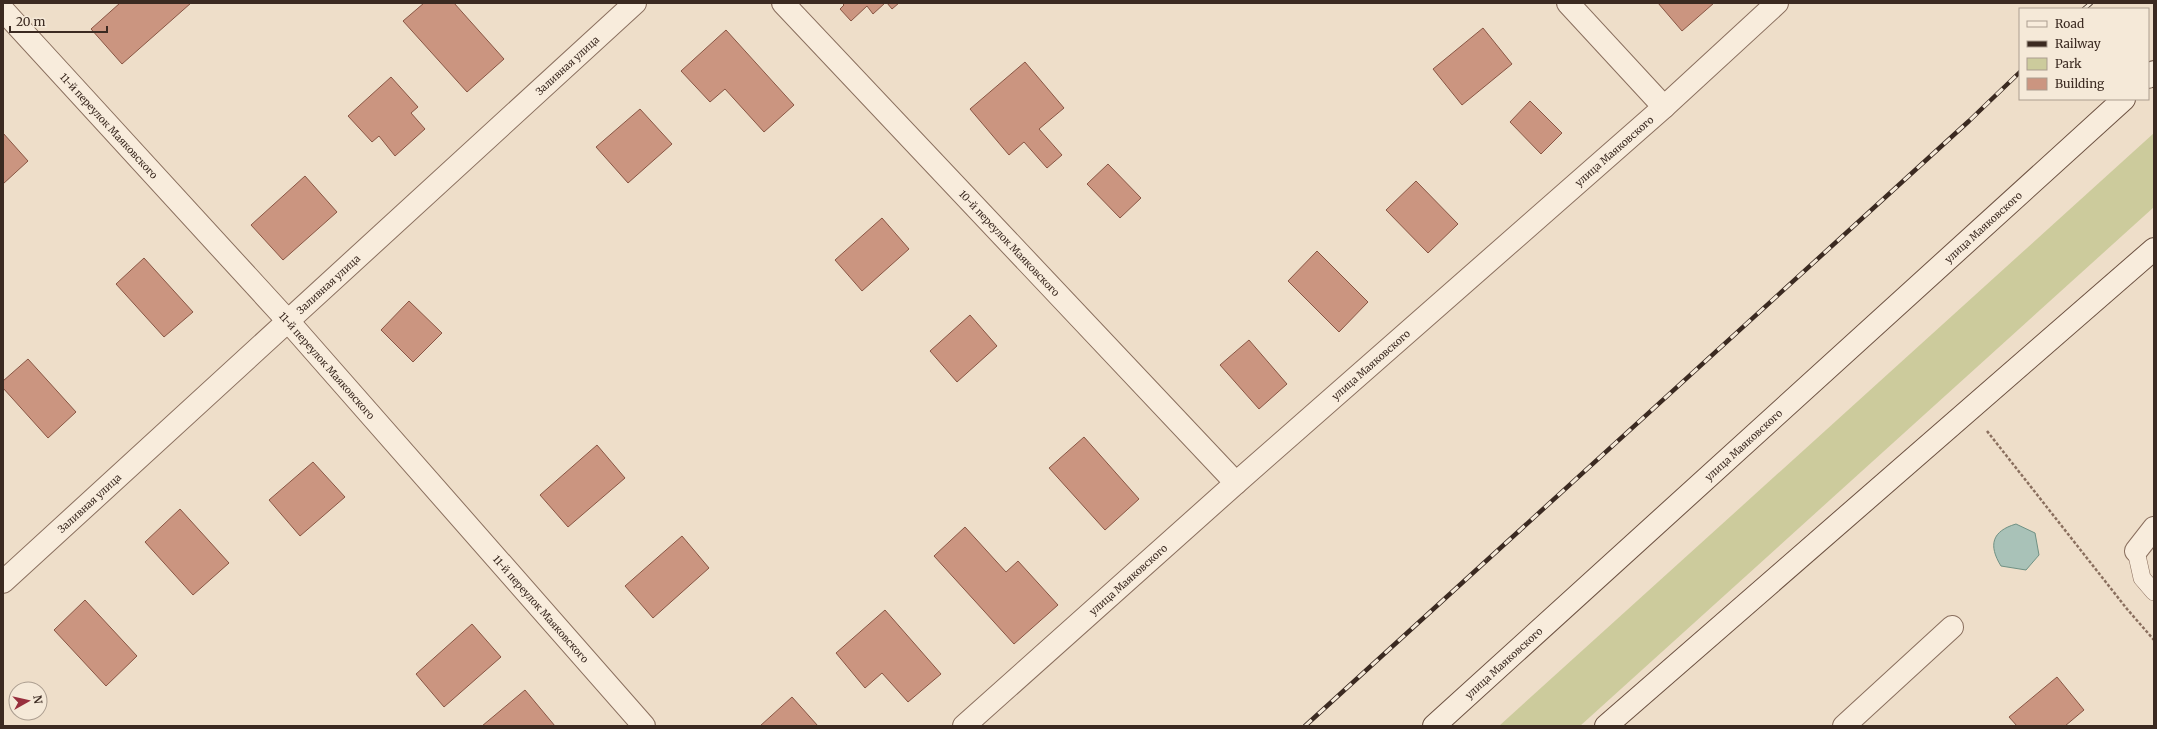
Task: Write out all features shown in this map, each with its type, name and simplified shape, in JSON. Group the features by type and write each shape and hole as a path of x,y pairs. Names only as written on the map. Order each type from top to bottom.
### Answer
{"street":[{"name":"Заливная улица","path":"3,582 635,3"},
{"name":"10-й переулок Маяковского","path":"783,3 1236,483"},
{"path":"1568,3 1664,107"},
{"name":"улица Маяковского","path":"964,726 1236,483 1664,107 1777,3"},
{"name":"11-й переулок Маяковского","path":"3,10 288,321 644,726"},
{"name":"улица Маяковского","path":"1434,726 2123,100"},
{"path":"1606,726 2153,253"},
{"path":"2136,551 2154,528"},
{"path":"1844,726 1952,627"}],"lane":[{"path":"2136,551 2142,578 2154,592"}],"path":[{"path":"1991,424 1987,430 2127,609 2154,640"}],"green space":[{"path":"2154,133 2154,207 1580,726 1499,726"}],"shaded area":[{"path":"2016,524 2035,533 2039,555 2026,570 2001,566 1994,552 1994,545 1997,535 2008,527"}],"building":[{"path":"120,3 191,3 122,64 91,29"},
{"path":"424,3 454,3 504,59 467,92 403,21"},
{"path":"842,3 885,3 873,14 867,6 851,21 840,9 844,5"},
{"path":"887,3 899,3 892,9"},
{"path":"1658,3 1714,3 1682,31"},
{"path":"1483,28 1512,64 1462,105 1433,69"},
{"path":"726,30 794,105 764,132 725,89 710,102 681,71"},
{"path":"1025,62 1064,108 1039,129 1062,155 1047,168 1024,142 1009,155 970,109"},
{"path":"391,77 418,107 411,113 425,129 395,156 379,136 372,142 348,116"},
{"path":"1530,101 1562,133 1541,154 1510,122"},
{"path":"640,109 672,144 628,183 596,147"},
{"path":"3,133 28,161 3,184"},
{"path":"1108,164 1141,198 1120,218 1087,184"},
{"path":"305,176 337,212 283,260 251,225"},
{"path":"1416,181 1458,224 1428,253 1386,210"},
{"path":"882,218 909,249 862,291 835,260"},
{"path":"1317,251 1368,302 1339,332 1288,281"},
{"path":"144,258 193,312 164,337 116,284"},
{"path":"409,301 442,333 413,362 381,330"},
{"path":"970,315 997,346 957,382 930,351"},
{"path":"1249,340 1287,384 1259,409 1220,365"},
{"path":"28,359 76,412 48,438 3,388 3,381"},
{"path":"1084,437 1139,499 1105,530 1049,468"},
{"path":"597,445 625,478 568,527 540,495"},
{"path":"313,462 345,497 300,536 269,500"},
{"path":"180,509 229,563 193,595 145,542"},
{"path":"965,527 1006,572 1018,561 1058,605 1014,644 934,556"},
{"path":"682,536 709,568 653,618 625,586"},
{"path":"85,600 137,656 106,686 54,630"},
{"path":"885,610 941,674 908,702 882,673 865,688 836,653"},
{"path":"472,624 501,657 444,707 416,674"},
{"path":"2057,677 2084,710 2065,726 2017,726 2009,717"},
{"path":"525,690 555,726 482,726"},
{"path":"792,697 818,726 760,726"}],"railway":[{"path":"2085,8 2091,3"},
{"path":"1305,726 1969,121 2019,73"}]}
